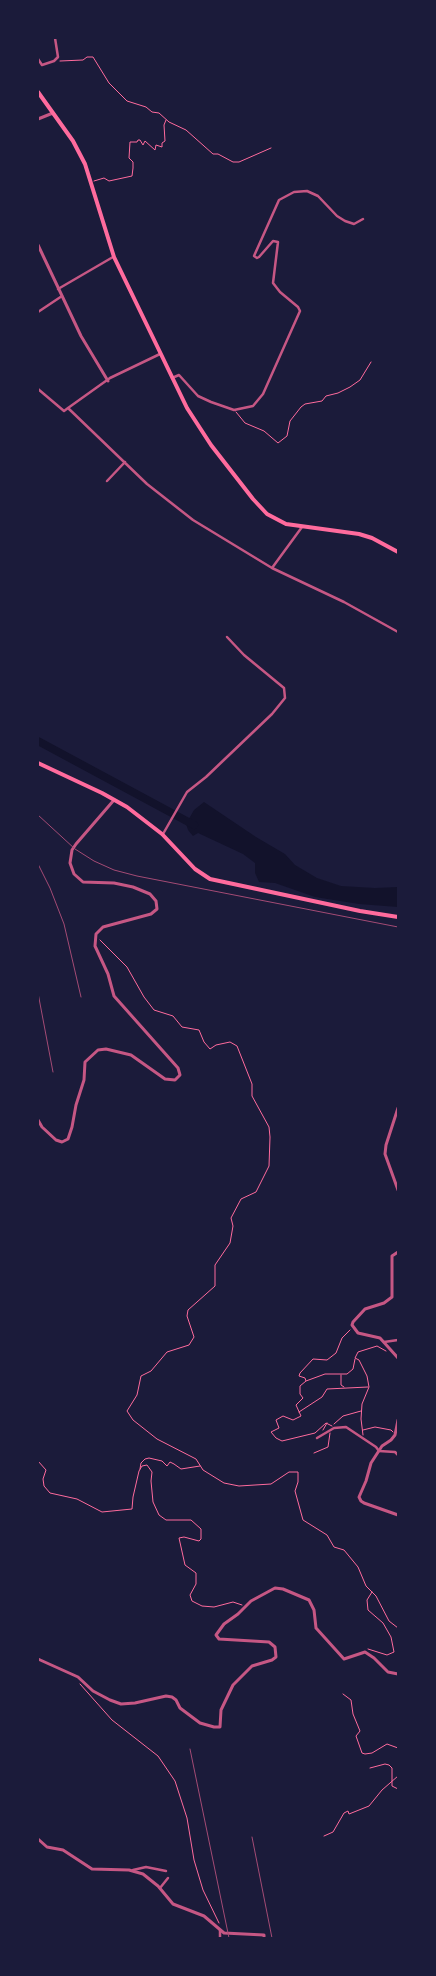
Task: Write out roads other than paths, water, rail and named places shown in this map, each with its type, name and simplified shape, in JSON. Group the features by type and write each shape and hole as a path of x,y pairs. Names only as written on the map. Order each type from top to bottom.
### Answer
{"main road":[{"path":"38,92 79,151 92,181 114,257 172,378 201,431 260,507 276,520 286,524 359,534 372,538 398,552"},
{"path":"38,762 114,800 162,834 195,869 210,879 360,911 398,917"}],"street":[{"path":"38,60 42,65 54,61 58,57 55,38"},
{"path":"38,119 53,112"},
{"path":"172,378 179,375 198,396 234,410 253,406 262,394 300,311 273,283 278,242 273,241 259,257 254,256 279,200 294,192 307,191 318,196 337,216 345,221 354,224 363,219"},
{"path":"38,246 81,336 108,381"},
{"path":"58,289 114,257"},
{"path":"38,312 62,296"},
{"path":"38,389 64,411 133,366 160,354"},
{"path":"68,408 148,484 193,520 272,568 344,602 398,632"},
{"path":"107,481 125,462"},
{"path":"272,568 302,527"},
{"path":"162,834 187,792 206,777 266,720 285,698 284,688 244,655 227,637"},
{"path":"38,1120 48,1134 56,1140 62,1142 68,1139 84,1080 85,1062 98,1050 106,1049 131,1055 165,1079 175,1080 180,1075 178,1068 114,996 108,974 95,946 96,934 108,924 151,914 158,909 158,906 153,897 144,892 114,883 84,882 77,877 70,863 72,850 114,800"},
{"path":"398,1108 397,1118 385,1154 398,1190"},
{"path":"398,1252 392,1256 392,1297 384,1303 365,1309 352,1322 353,1329 358,1334 380,1338 398,1358"},
{"path":"384,1342 398,1340"},
{"path":"398,1420 395,1435 382,1446 370,1463 366,1481 359,1497 364,1503 398,1516"},
{"path":"317,1438 333,1427 346,1427 379,1451 397,1451 398,1455"},
{"path":"38,1659 78,1677 93,1691 110,1700 121,1704 166,1696 172,1697 180,1708 200,1723 220,1727 221,1710 233,1685 252,1666 276,1657 275,1647 269,1642 219,1638 216,1635 224,1624 251,1601 275,1588 283,1589 309,1600 314,1610 316,1628 344,1659 365,1652 388,1672 398,1674"},
{"path":"38,1839 47,1847 63,1850 92,1869 132,1870 146,1867 166,1871"},
{"path":"132,1870 143,1874 160,1888 173,1904 204,1916 220,1926 228,1934 264,1935 264,1938"},
{"path":"160,1888 168,1878"},
{"path":"220,1926 220,1938"}],"waterway":[{"path":"38,741 194,825"}],"railway":[{"path":"38,815 75,849 94,861 114,870 398,927"},
{"path":"38,864 64,924 81,997"},
{"path":"38,993 53,1072"},
{"path":"190,1749 229,1938"},
{"path":"252,1837 272,1938"}]}
